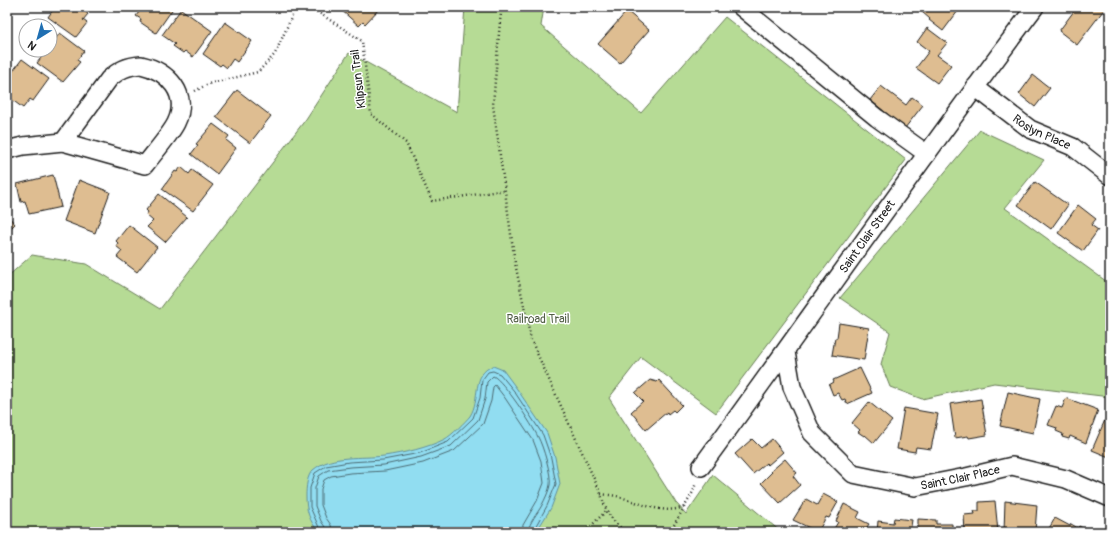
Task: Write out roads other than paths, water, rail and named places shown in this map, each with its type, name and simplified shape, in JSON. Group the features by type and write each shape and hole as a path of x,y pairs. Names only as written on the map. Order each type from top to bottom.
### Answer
{"street":[{"path":"741,7 877,118 927,154"},
{"name":"Saint Clair Street","path":"701,467 786,352 975,87 1035,7"},
{"path":"7,150 23,146 63,142 145,165 176,124 180,112 180,100 176,88 169,79 152,68 141,65 130,66 118,71 109,79 63,142"},
{"name":"Roslyn Place","path":"975,87 1030,129 1073,148 1110,176"},
{"name":"Saint Clair Place","path":"786,352 792,387 812,433 853,474 915,487 1012,466 1066,479 1110,498"}],"water":[{"path":"493,366 503,370 547,433 555,457 560,484 551,508 536,532 319,532 310,519 306,501 307,482 309,475 313,470 329,461 347,458 384,456 423,448 445,439 462,425 470,416 475,402 479,381 486,370"}],"park label":[{"name":"Railroad Trail","path":"538,319"}]}
